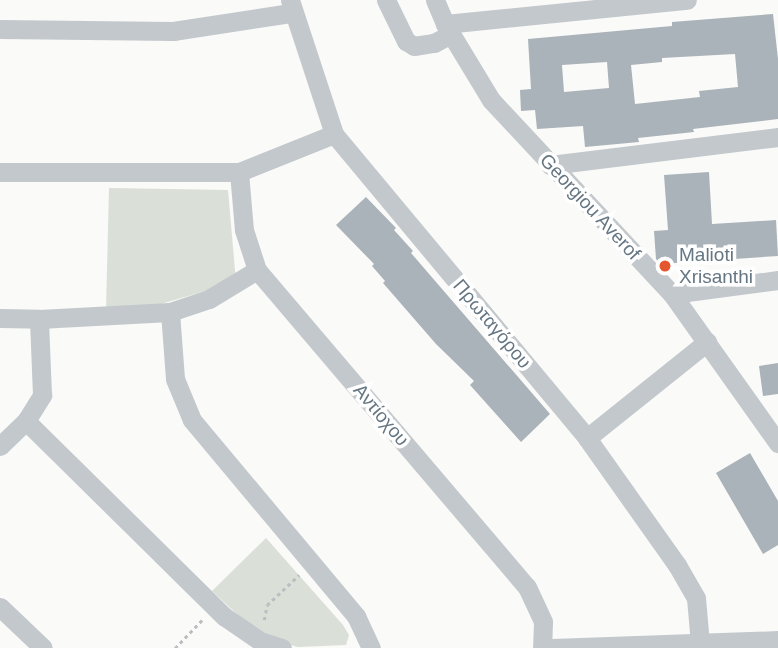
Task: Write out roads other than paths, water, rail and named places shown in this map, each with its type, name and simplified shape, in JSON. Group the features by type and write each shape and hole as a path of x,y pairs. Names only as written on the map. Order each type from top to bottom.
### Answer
{"street":[{"path":"386,0 407,41 414,46 434,43 448,29 687,0"},
{"name":"Georgiou Averof","path":"435,0 448,29 491,100 672,294 707,342 771,419 778,443"},
{"path":"0,29 173,31 290,6"},
{"name":"Πρωταγόρου","path":"290,6 334,134 587,438 677,565 696,598 700,644"},
{"path":"0,172 239,172 334,134"},
{"path":"550,165 778,137"},
{"name":"Αντίοχου","path":"239,172 244,230 257,270 527,587 543,622 542,648"},
{"path":"0,318 39,319 170,312 209,299 257,270"},
{"path":"672,294 778,280"},
{"path":"170,312 175,379 192,420 356,616 371,648"},
{"path":"0,446 26,421 42,395 39,319"},
{"path":"587,438 707,342"},
{"path":"26,421 215,606 260,641 282,648"},
{"path":"0,607 43,648"},
{"path":"552,648 778,640"}],"place":[{"name":"Malioti Xrisanthi","path":"665,266"}]}
